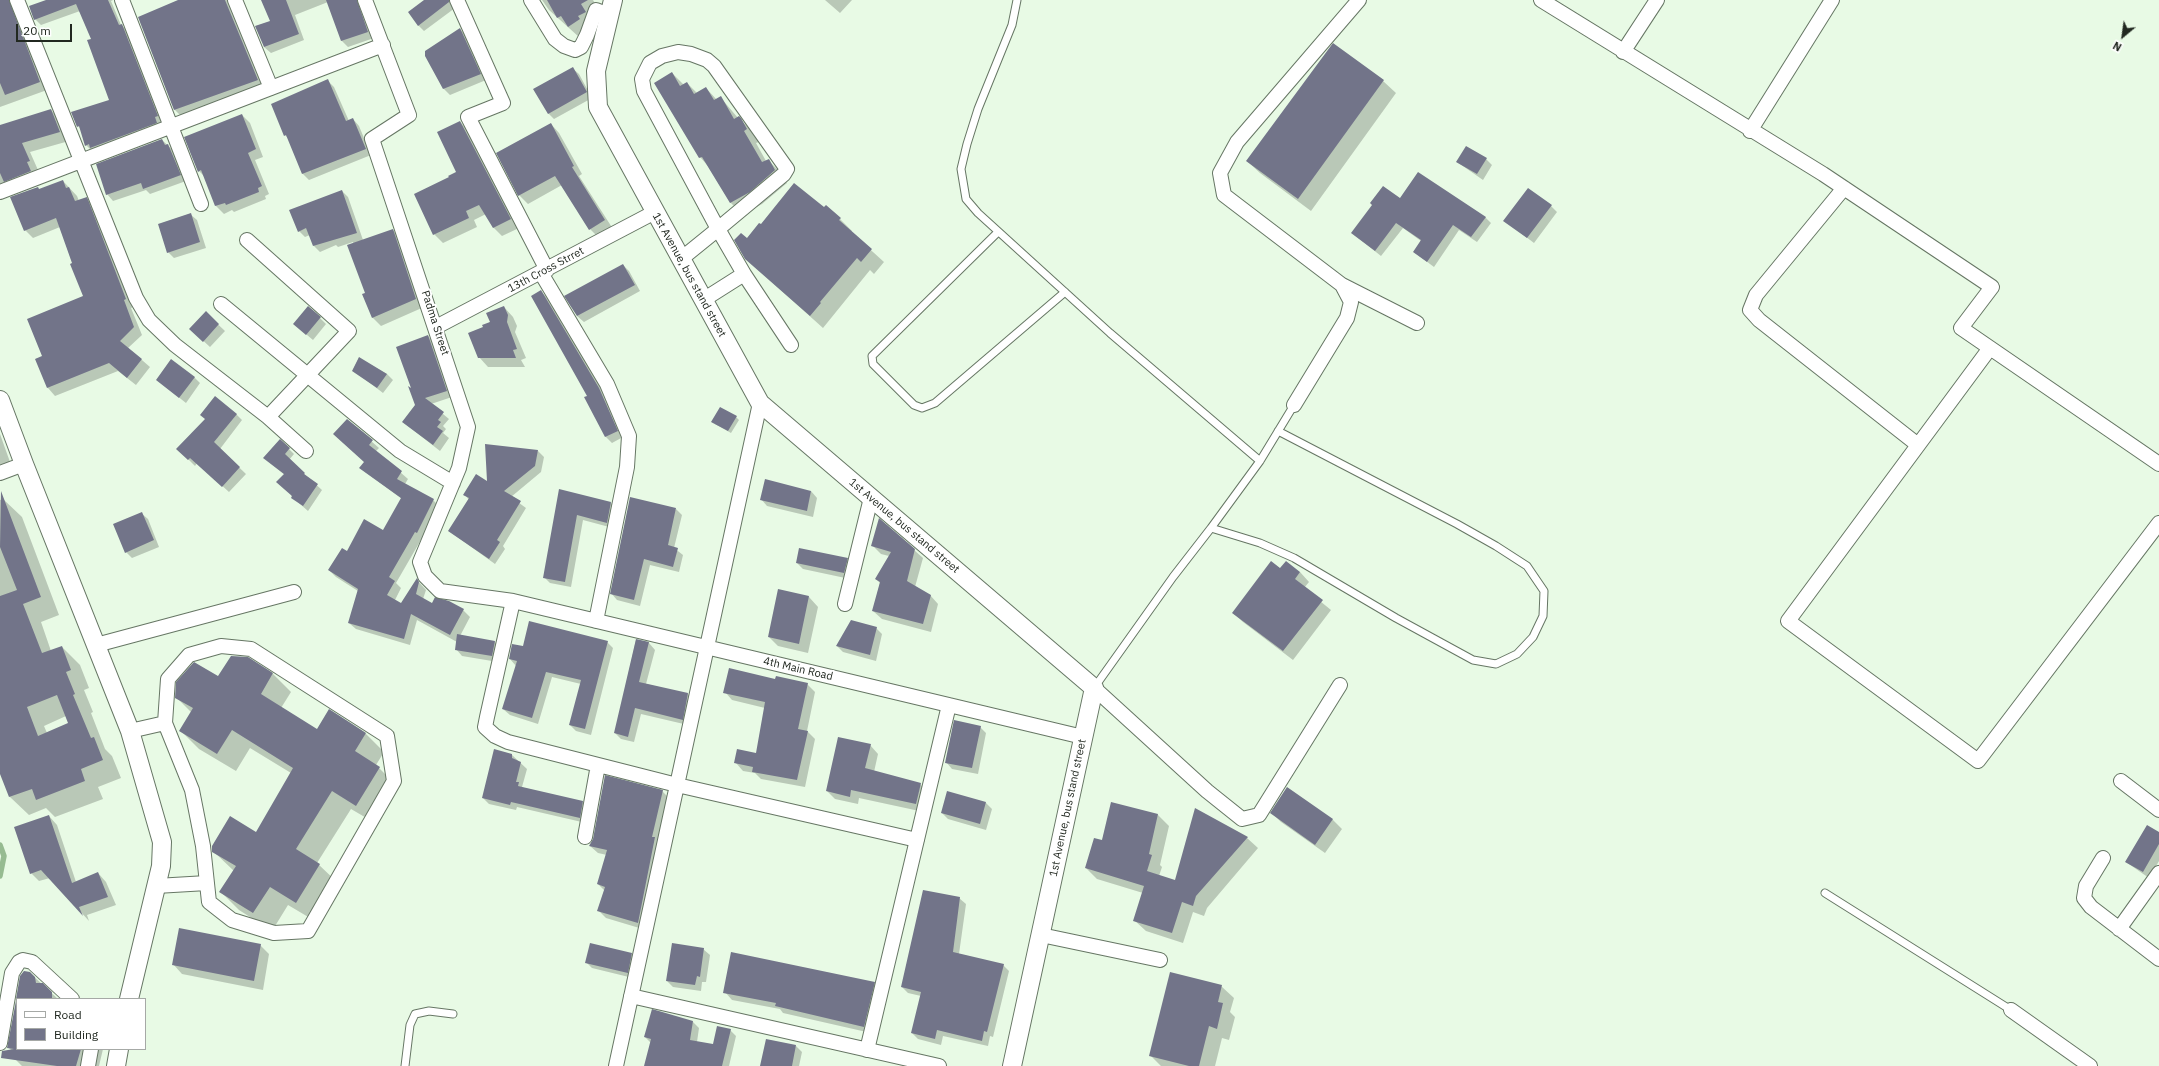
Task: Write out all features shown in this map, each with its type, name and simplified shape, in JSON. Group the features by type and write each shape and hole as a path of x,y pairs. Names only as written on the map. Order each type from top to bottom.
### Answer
{"street":[{"path":"17,0 136,298 149,320 175,345 268,417 306,452"},
{"path":"122,0 201,204"},
{"path":"235,0 271,88"},
{"name":"Padma Street","path":"365,0 409,115 372,139 436,327 468,427 459,468 420,562 425,576 440,591 512,602"},
{"path":"457,0 504,103 468,117 544,272 607,384 629,436 627,467 596,621"},
{"path":"531,0 555,39 564,46 575,50 581,47 604,6"},
{"path":"1359,0 1237,142 1220,173 1224,195 1342,285 1417,323"},
{"path":"1541,0 1844,188 1992,287 1961,328 2159,464"},
{"path":"1623,52 1657,0"},
{"path":"1750,131 1832,0"},
{"name":"1st Avenue, bus stand street","path":"604,6 596,71 598,107 760,403 1094,688 1012,1066"},
{"path":"0,192 80,160 383,45"},
{"path":"681,259 718,229 784,174 787,169 714,66 707,60 692,54 678,52 662,56 650,63 642,79 644,92 718,229 744,274 791,344"},
{"path":"1844,188 1756,295 1750,310 1759,320 1918,445"},
{"name":"13th Cross Strret","path":"436,327 544,272 655,212"},
{"path":"247,240 349,331 268,417"},
{"path":"703,300 744,274"},
{"path":"1294,405 1347,318 1351,302 1342,285"},
{"path":"221,304 400,451 453,483"},
{"path":"1990,348 1788,622 1978,761 2159,523"},
{"path":"0,400 130,731 162,842 161,866 129,998"},
{"path":"616,1066 760,403"},
{"path":"0,473 24,464"},
{"path":"845,604 871,498"},
{"path":"96,646 294,592"},
{"path":"512,602 485,727 495,736 508,742 677,785 917,840"},
{"name":"4th Main Road","path":"512,602 1083,737"},
{"path":"221,646 251,649 387,736 394,781 308,931 274,934 232,920 209,902 203,846 192,790 165,723 168,679 189,655 221,646"},
{"path":"1094,688 1206,791 1242,819 1259,815 1340,685"},
{"path":"867,1050 949,705"},
{"path":"130,731 165,723"},
{"path":"585,837 598,765"},
{"path":"2121,781 2159,810"},
{"path":"2103,858 2086,886 2084,898 2091,907 2159,959"},
{"path":"2119,929 2159,873"},
{"path":"156,886 207,883"},
{"path":"1040,935 1160,960"},
{"path":"0,1043 12,973 19,962 23,960 32,962 71,998"},
{"path":"631,996 939,1066"},
{"path":"2011,1010 2090,1066"},
{"path":"88,1066 91,1050"},
{"path":"116,1066 119,1050"}],"lane":[{"path":"1017,0 1012,25 978,109 961,169 966,199 998,232 1065,292 1260,460"},
{"path":"998,232 872,356 873,364 914,406 922,408 935,403 1065,292"},
{"path":"1094,688 1173,577 1211,528 1260,460 1294,405"},
{"path":"1211,528 1260,543 1294,558 1396,618 1472,660 1496,664 1517,654 1532,637 1543,616 1544,591 1527,566 1496,546 1457,524 1278,431"},
{"path":"1826,893 2011,1010"},
{"path":"405,1066 410,1025 415,1014 429,1011 453,1014"}],"building":[{"path":"0,0 9,0 40,82 5,95 0,83"},
{"path":"46,0 108,0 119,25 122,24 158,116 155,117 157,123 90,148 89,144 85,146 79,126 77,127 71,112 109,100 87,40 91,39 76,4 34,20 29,6"},
{"path":"178,0 225,0 258,80 174,110 138,17"},
{"path":"261,0 286,0 299,34 264,47 255,26 270,21"},
{"path":"326,0 357,0 368,32 341,41"},
{"path":"424,0 449,0 449,2 418,26 408,12"},
{"path":"547,0 588,0 581,4 586,12 578,16 580,19 568,27 561,16 557,18"},
{"path":"460,28 481,74 443,89 425,56 425,51"},
{"path":"1333,43 1384,80 1298,199 1246,161"},
{"path":"573,67 587,92 548,114 533,89"},
{"path":"672,72 680,86 687,82 694,94 706,87 714,100 721,96 734,119 739,116 741,118 747,129 744,131 762,162 769,159 775,170 750,192 730,203 702,157 699,158 654,83"},
{"path":"328,79 346,121 353,118 366,149 302,174 271,104"},
{"path":"51,109 60,132 22,143 30,161 27,162 31,171 4,182 0,173 0,125"},
{"path":"242,114 256,149 248,153 262,186 258,188 259,192 226,205 225,203 215,206 201,170 198,172 184,137"},
{"path":"460,121 511,219 493,228 479,205 466,211 469,218 433,235 414,194 456,172 437,132"},
{"path":"551,123 574,166 572,167 605,220 589,230 555,176 518,196 496,153"},
{"path":"162,139 165,145 168,144 181,175 143,189 141,183 106,195 96,164"},
{"path":"1466,146 1487,158 1477,174 1456,162"},
{"path":"1418,172 1486,217 1471,237 1453,225 1427,262 1413,252 1421,240 1396,223 1375,251 1351,233 1372,205 1370,203 1383,186 1400,198"},
{"path":"63,180 66,188 69,187 75,201 87,197 126,299 124,300 134,327 120,341 142,359 127,378 109,363 47,388 35,359 42,356 27,319 83,296 70,264 72,263 56,218 24,231 10,197 38,187 39,189"},
{"path":"794,183 824,207 826,205 841,218 839,220 872,249 861,262 857,258 810,316 745,259 734,240 741,233 747,238 759,223 761,224"},
{"path":"1528,188 1552,205 1527,238 1503,221"},
{"path":"342,190 357,233 313,246 306,228 298,232 289,210"},
{"path":"191,213 200,242 167,253 158,224"},
{"path":"393,229 416,299 372,318 362,294 365,293 347,245"},
{"path":"623,264 635,285 577,316 564,296"},
{"path":"541,290 599,388 618,431 605,437 584,397 587,396 531,296"},
{"path":"308,306 321,317 306,335 293,324"},
{"path":"504,306 508,315 507,322 517,349 513,350 516,358 478,358 468,333 483,327 482,325 490,322 486,313"},
{"path":"206,311 219,324 203,342 189,329"},
{"path":"428,335 447,391 425,398 444,412 438,420 441,422 437,427 443,431 433,445 402,422 415,405 408,386 411,388 396,347"},
{"path":"359,357 387,374 377,388 352,371"},
{"path":"171,359 195,377 179,398 156,380"},
{"path":"215,396 237,414 214,442 240,467 222,487 190,458 188,460 176,449 205,419 200,415"},
{"path":"720,407 737,416 728,431 711,422"},
{"path":"347,419 373,440 369,445 402,471 397,479 434,499 417,533 415,532 389,577 395,581 387,595 401,603 417,578 419,582 416,594 432,603 435,597 449,601 464,609 450,635 411,614 404,639 348,623 358,589 328,570 342,548 347,551 364,519 383,530 401,498 359,468 364,462 333,434"},
{"path":"280,439 290,448 285,454 305,473 304,474 318,484 303,506 291,498 292,496 276,482 284,474 263,458"},
{"path":"485,444 538,450 535,466 504,491 521,501 497,540 500,542 489,559 448,531 469,498 463,495 476,474 487,481"},
{"path":"765,479 811,491 807,511 760,500"},
{"path":"559,489 611,502 607,523 577,515 565,582 543,578"},
{"path":"1,491 41,597 23,604 42,653 62,646 71,670 66,672 75,694 73,695 91,738 94,737 103,760 81,769 85,781 36,800 32,789 9,797 0,774 0,596 17,590 0,547","holes":["57,695 68,723 38,736 27,707"]},
{"path":"630,497 676,508 668,545 678,548 673,567 644,559 634,600 610,594"},
{"path":"142,512 154,540 125,553 113,524"},
{"path":"879,518 915,549 907,581 931,595 923,624 872,611 880,582 875,579 891,552 871,546"},
{"path":"799,548 848,558 844,573 796,563"},
{"path":"1271,561 1280,568 1286,561 1300,572 1295,579 1323,600 1283,651 1232,613"},
{"path":"778,589 809,596 799,644 768,637"},
{"path":"851,620 877,627 870,655 836,646"},
{"path":"529,621 608,641 585,729 569,725 581,680 546,672 532,718 502,709 517,661 509,659 512,644 523,646"},
{"path":"457,634 495,641 492,656 455,650"},
{"path":"636,639 649,642 639,682 688,693 683,720 635,708 628,737 614,733"},
{"path":"231,656 248,657 273,673 261,694 317,729 329,709 366,733 355,751 380,767 356,806 332,791 296,849 320,864 296,903 270,887 253,913 219,892 236,866 212,852 212,846 230,816 256,832 293,768 232,730 217,754 179,731 193,708 175,698 176,682 194,662 218,676"},
{"path":"729,668 775,679 776,676 808,683 798,729 808,731 797,780 752,772 753,767 734,763 737,749 756,753 765,702 723,693"},
{"path":"954,720 981,726 972,768 945,763"},
{"path":"838,737 871,744 865,768 921,783 916,804 851,790 850,797 826,791"},
{"path":"494,749 512,754 512,758 521,762 516,782 519,782 518,786 583,801 580,818 511,802 510,805 482,798"},
{"path":"605,775 663,790 652,837 655,837 638,923 597,911 605,887 597,884 607,850 589,846 593,839"},
{"path":"1287,787 1333,819 1315,845 1270,813"},
{"path":"947,791 986,802 980,824 941,813"},
{"path":"1111,802 1158,814 1149,854 1152,855 1147,871 1175,880 1195,808 1248,837 1196,896 1193,906 1182,902 1172,933 1133,921 1144,886 1085,868 1094,838 1102,840"},
{"path":"49,815 72,883 98,872 108,897 79,907 83,916 41,870 30,874 14,827"},
{"path":"2147,825 2159,832 2159,844 2143,872 2125,862"},
{"path":"923,890 960,897 953,952 1004,964 987,1032 984,1031 982,1041 937,1030 935,1039 911,1033 921,992 901,987"},
{"path":"179,928 261,944 254,981 172,965"},
{"path":"590,943 632,953 628,973 585,963"},
{"path":"672,943 704,948 700,977 697,976 695,985 666,981"},
{"path":"731,952 875,982 864,1027 775,1006 776,1003 723,993"},
{"path":"24,971 30,972 35,977 36,983 43,983 52,992 52,998 16,998 20,976"},
{"path":"1170,972 1222,985 1218,1002 1223,1003 1217,1029 1209,1026 1199,1066 1189,1066 1149,1056"},
{"path":"16,1001 16,1050 81,1050 76,1066 57,1066 1,1058 2,1051 14,1049 7,1048"},
{"path":"652,1009 693,1021 690,1040 713,1044 717,1026 731,1029 722,1066 644,1066 651,1039 644,1037"},
{"path":"766,1039 796,1045 792,1066 760,1066"}],"waterway":[{"path":"0,845 4,856 0,876"}]}
